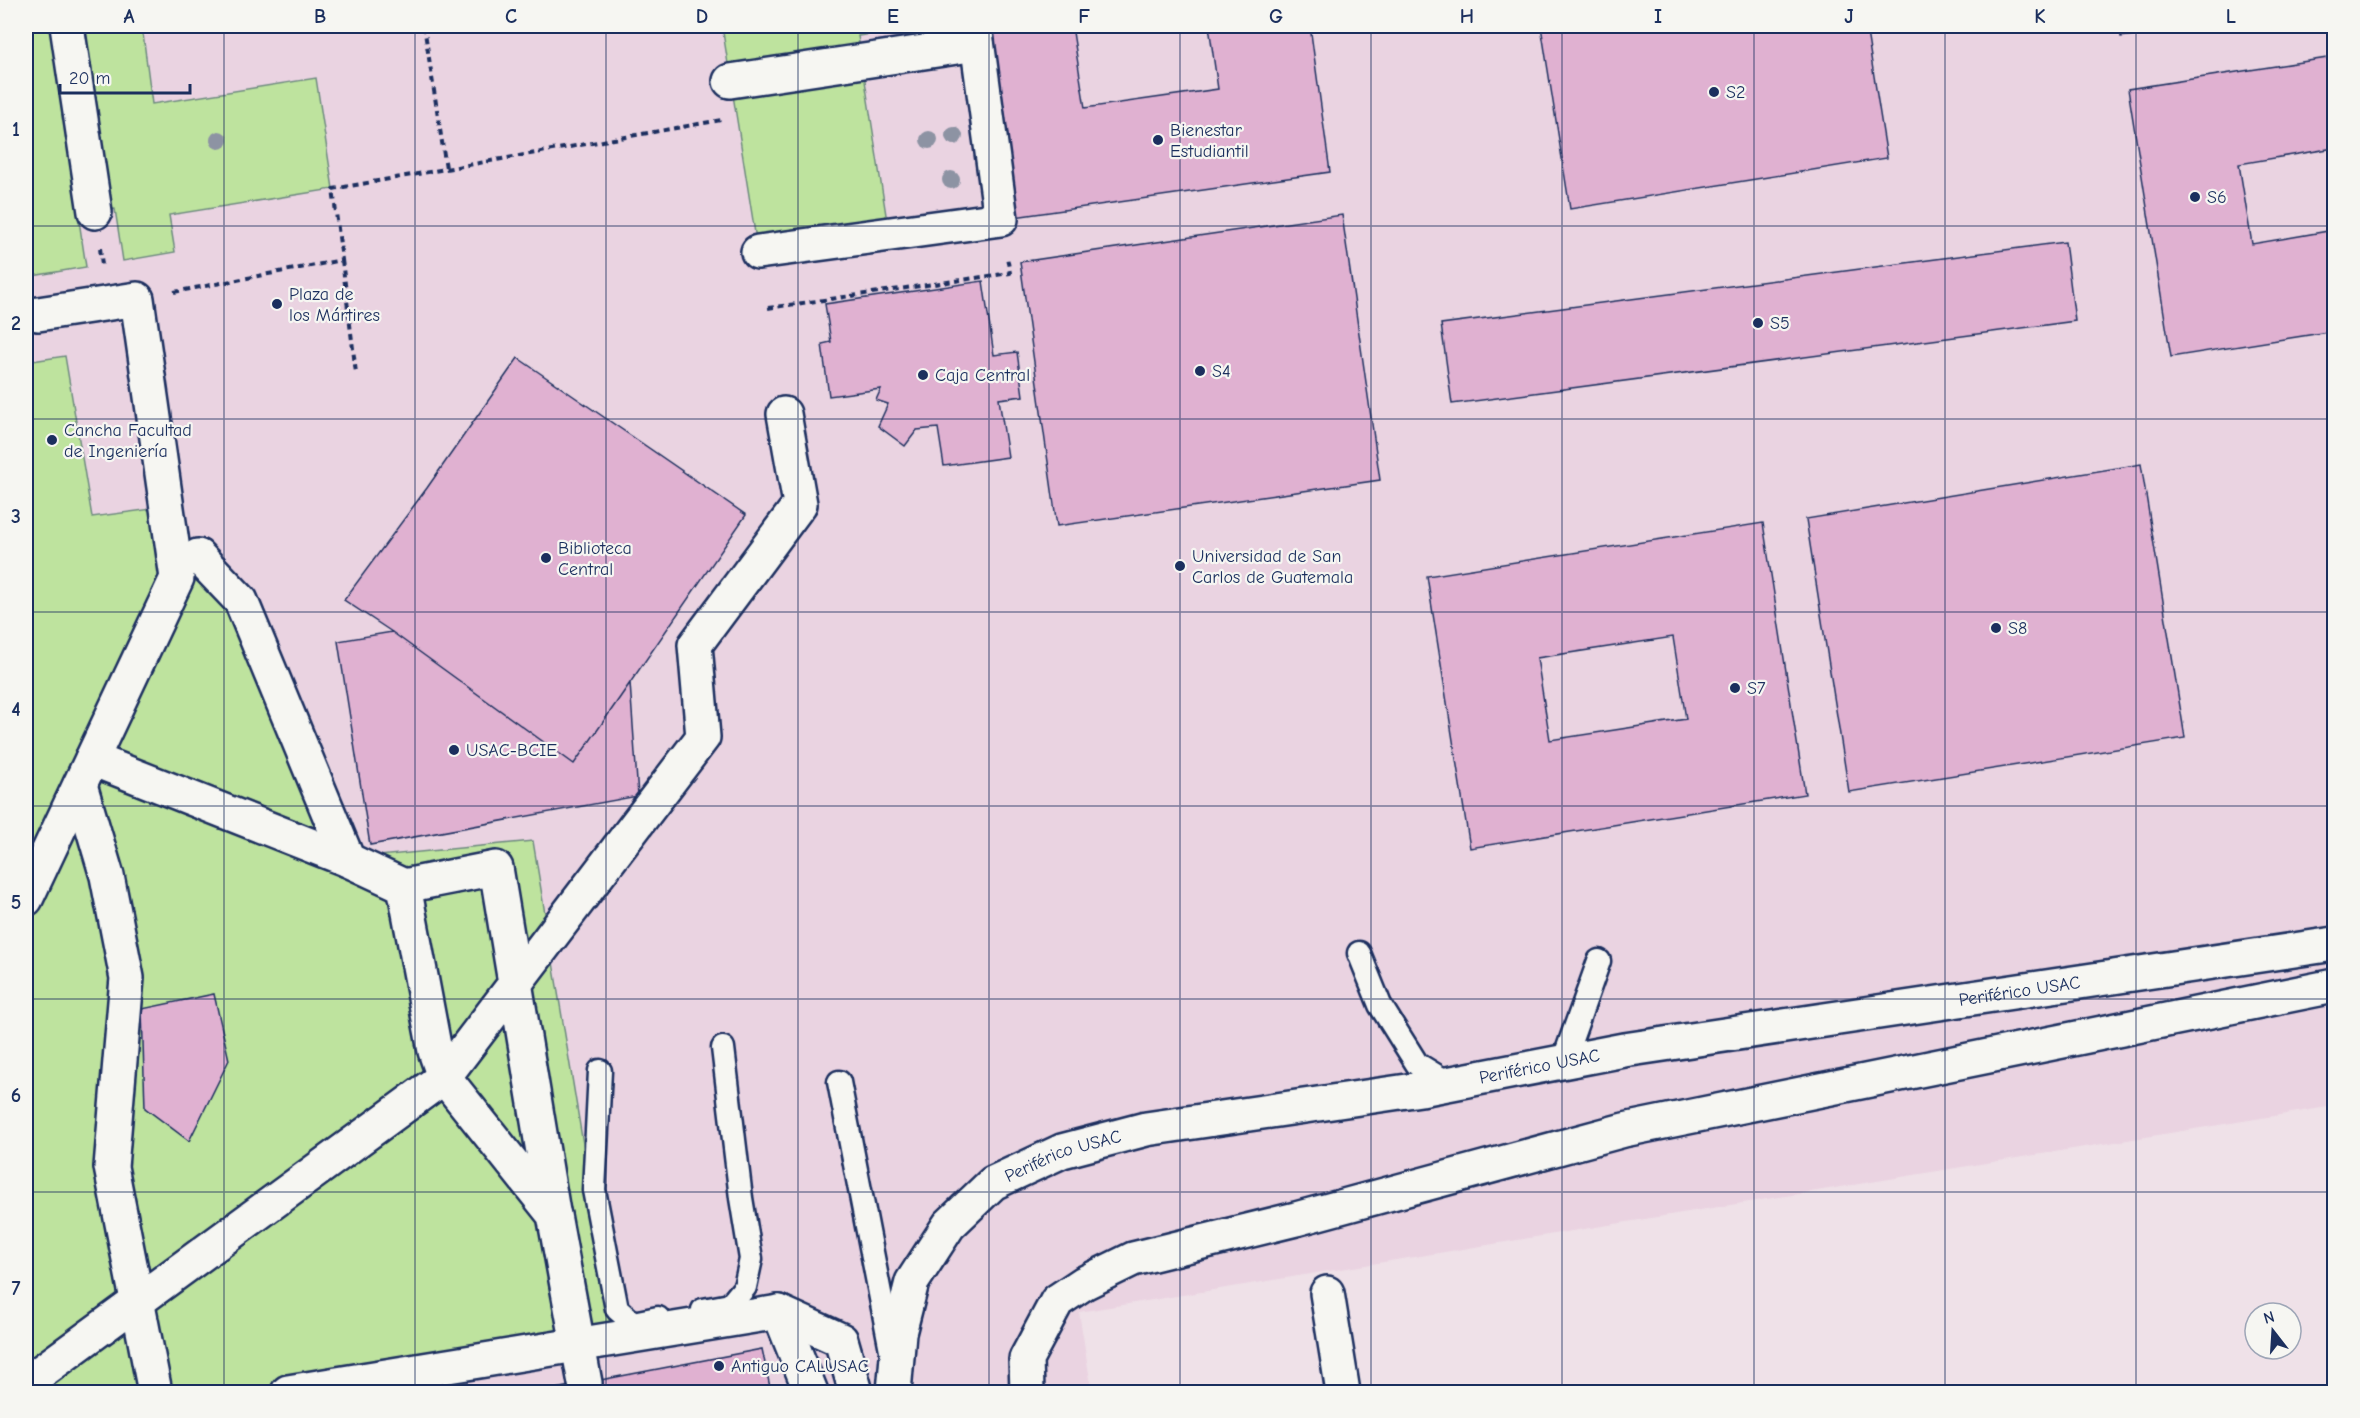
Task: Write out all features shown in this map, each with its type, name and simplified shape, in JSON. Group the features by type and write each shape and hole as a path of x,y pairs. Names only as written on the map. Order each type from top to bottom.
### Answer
{"street":[{"path":"67,26 95,212"},
{"path":"730,81 976,35 1002,219 758,252"},
{"path":"26,899 177,578 136,355 137,299 38,314"},
{"path":"26,1383 444,1077 702,737 695,645 800,504 784,414"},
{"path":"198,556 242,601 348,860"},
{"path":"86,772 348,860 404,886 496,868 554,1215 585,1383"},
{"path":"86,772 127,978 111,1167 154,1392"},
{"path":"404,886 435,1050 444,1077 554,1215"},
{"name":"Periférico USAC","path":"895,1382 899,1333 912,1282 949,1225 993,1183 1062,1151 1146,1129 1448,1083 1636,1048 2334,944"},
{"path":"1027,1392 1026,1359 1057,1301 1084,1283 1133,1259 1296,1219 1624,1130 2334,986"},
{"path":"1327,1293 1343,1392"},
{"path":"779,1312 811,1392"},
{"path":"288,1392 779,1312 841,1340 856,1392"}],"lane":[{"path":"1359,953 1380,1005 1417,1064 1448,1083"},
{"path":"1563,1062 1599,961"},
{"path":"600,1071 594,1190 617,1309 633,1323 730,1305 746,1287 751,1259 741,1198 723,1048"},
{"path":"839,1082 895,1382"}],"path":[{"path":"424,26 446,168"},
{"path":"356,373 333,189 726,119"},
{"path":"768,308 1010,273 1002,219"},
{"path":"137,299 342,260"}],"shaded area":[{"name":"Universidad de San Carlos de Guatemala","path":"26,26 2334,26 2334,1106 1079,1312 1092,1392 26,1392"}],"green space":[{"path":"26,26 142,26 152,104 316,78 333,189 169,215 175,252 123,261 115,209 78,214 86,267 26,277"},
{"path":"722,26 926,26 858,36 889,234 758,252"},
{"path":"65,356 92,517 152,509 241,601 348,859 533,841 615,1338 355,1392 26,1392 26,362"}],"building":[{"name":"Bienestar Estudiantil","path":"975,26 1072,26 1085,108 1218,89 1209,26 1310,26 1330,172 1001,219"},
{"name":"S2","path":"1541,26 1866,26 1887,158 1570,209"},
{"path":"2120,26 2202,26 2121,37"},
{"name":"S6","path":"2334,57 2334,148 2239,164 2252,244 2334,230 2334,331 2171,357 2128,89"},
{"name":"S4","path":"1342,215 1380,480 1057,526 1020,262"},
{"name":"S5","path":"2065,242 2075,321 1452,404 1441,324"},
{"name":"Caja Central","path":"983,281 994,355 1017,352 1023,396 999,399 1008,457 944,466 938,428 917,430 905,446 878,426 888,404 876,400 881,389 829,396 822,344 831,342 825,304"},
{"name":"Biblioteca Central","path":"518,358 746,515 574,764 392,632 344,600 427,488"},
{"name":"S8","path":"2141,464 2185,738 1849,792 1806,519"},
{"name":"S7","path":"1763,523 1805,794 1470,848 1427,576","holes":["1673,637 1686,719 1550,740 1537,658"]},
{"name":"USAC-BCIE","path":"392,632 574,764 630,683 638,796 370,845 338,641"},
{"path":"214,994 229,1060 189,1141 145,1108 142,1009"},
{"name":"Antiguo CALUSAC","path":"762,1349 771,1392 540,1392 585,1383"}],"place":[{"name":"S2","path":"1714,92"},
{"name":"Bienestar Estudiantil","path":"1158,140"},
{"name":"S6","path":"2195,197"},
{"name":"Plaza de los Mártires","path":"277,304"},
{"name":"S5","path":"1758,323"},
{"name":"S4","path":"1200,371"},
{"name":"Caja Central","path":"923,375"},
{"name":"Cancha Facultad de Ingeniería","path":"52,440"},
{"name":"Biblioteca Central","path":"546,558"},
{"name":"Universidad de San Carlos de Guatemala","path":"1180,566"},
{"name":"S8","path":"1996,628"},
{"name":"S7","path":"1735,688"},
{"name":"USAC-BCIE","path":"454,750"},
{"name":"Antiguo CALUSAC","path":"719,1366"}]}
